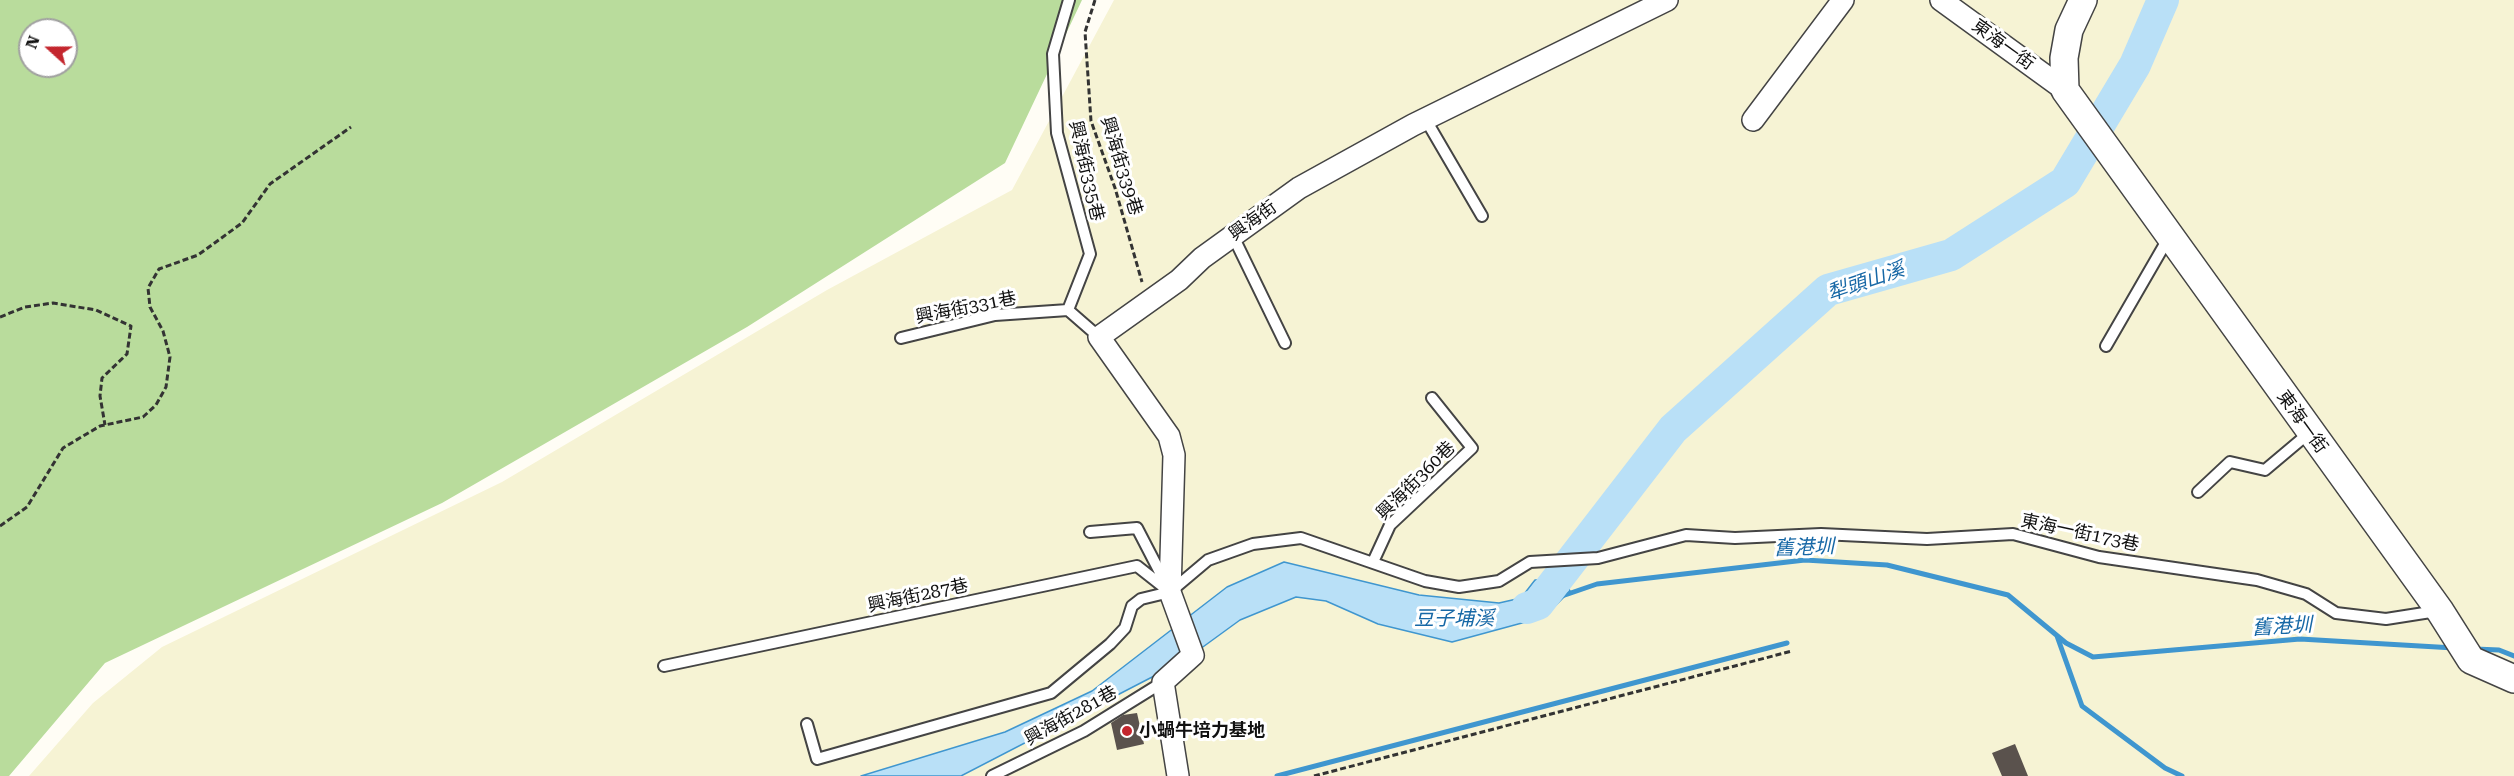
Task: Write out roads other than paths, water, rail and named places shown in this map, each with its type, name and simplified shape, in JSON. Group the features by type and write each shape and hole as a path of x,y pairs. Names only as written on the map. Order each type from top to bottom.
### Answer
{"street":[{"name":"興海街","path":"1099,337 1179,280 1202,258 1299,188 1426,120 1667,0"},
{"path":"1753,120 1843,0"},
{"name":"東海一街","path":"1941,0 2065,90 2309,433 2441,613 2471,660 2514,679"},
{"path":"2065,90 2064,58 2069,30 2083,0"},
{"path":"1099,337 1169,436 1174,455 1170,592 1193,655 1163,682 1178,776"}],"lane":[{"name":"興海街335巷","path":"1068,310 1090,254 1057,133 1053,54 1069,0"},
{"path":"1426,120 1482,216"},
{"path":"1233,236 1285,343"},
{"path":"2106,346 2169,237"},
{"path":"1068,310 1099,337"},
{"name":"興海街331巷","path":"901,338 995,315 1068,310"},
{"name":"興海街360巷","path":"1373,562 1390,525 1472,448 1432,398"},
{"path":"2198,492 2230,462 2265,470 2309,433"},
{"path":"1089,532 1137,528 1170,592"},
{"name":"東海一街173巷","path":"1373,562 1425,581 1459,587 1499,580 1530,562 1598,558 1686,535 1734,538 1821,534 1927,539 2013,534 2099,557 2257,580 2306,594 2336,613 2386,619 2441,613"},
{"path":"807,724 817,759 1051,693 1110,644 1125,628 1132,606 1141,599 1170,592 1208,560 1253,544 1301,538 1373,562"},
{"name":"興海街287巷","path":"663,666 1137,566 1170,592"},
{"name":"興海街281巷","path":"992,776 1084,731 1163,682"}],"water":[{"name":"豆子埔溪","path":"1284,562 1419,595 1499,603 1521,598 1535,580 1563,580 1570,591 1544,617 1452,642 1378,624 1326,601 1296,597 1240,620 1185,660 961,776 861,776 1005,732 1092,691 1227,587"}],"waterway":[{"name":"犁頭山溪","path":"1527,608 1538,604 1673,429 1828,290 1951,255 2065,182 2135,65 2163,0"},
{"name":"舊港圳","path":"1562,596 1597,584 1805,560 1887,565 2008,595 2066,643 2093,657 2300,639 2454,648"},
{"name":"舊港圳","path":"2057,636 2082,706 2165,768 2182,776"},
{"path":"1277,776 1787,643"},
{"name":"舊港圳","path":"2475,649 2499,650 2514,656"}],"place":[{"name":"小蝸牛培力基地","path":"1127,731"}]}
